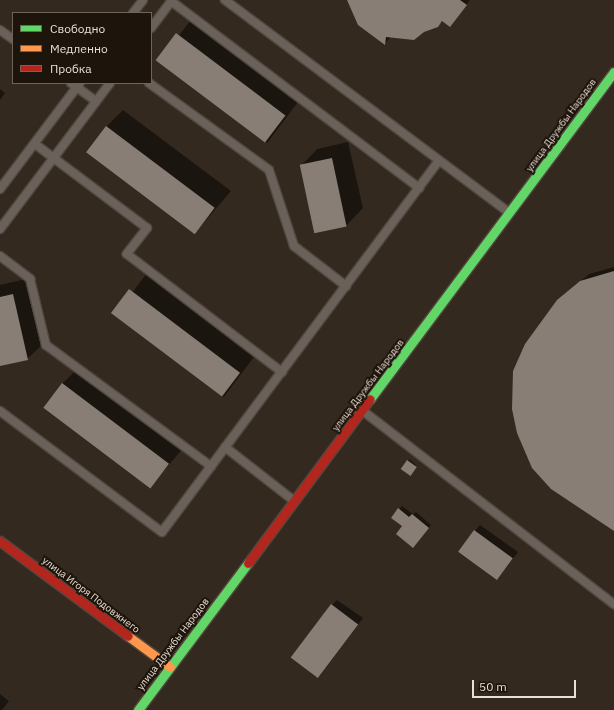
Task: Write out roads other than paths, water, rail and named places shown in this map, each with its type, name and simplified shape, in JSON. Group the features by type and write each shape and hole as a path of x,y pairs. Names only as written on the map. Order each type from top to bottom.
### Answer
{"street":[{"name":"улица Дружбы Народов","path":"138,710 510,214 614,72"},
{"name":"улица Игоря Подовжнего","path":"0,541 170,667"}],"lane":[{"path":"134,12 143,0"},
{"path":"225,0 510,214"},
{"path":"152,27 171,1 419,188"},
{"path":"0,30 12,38"},
{"path":"0,189 35,144 76,84 96,101"},
{"path":"0,229 109,84"},
{"path":"150,84 269,170 294,246 346,286"},
{"path":"35,144 146,228 127,254 282,372"},
{"path":"0,411 162,532 439,161"},
{"path":"0,256 30,279 46,345 211,466"},
{"path":"362,410 614,604"},
{"path":"225,447 294,501"}]}
